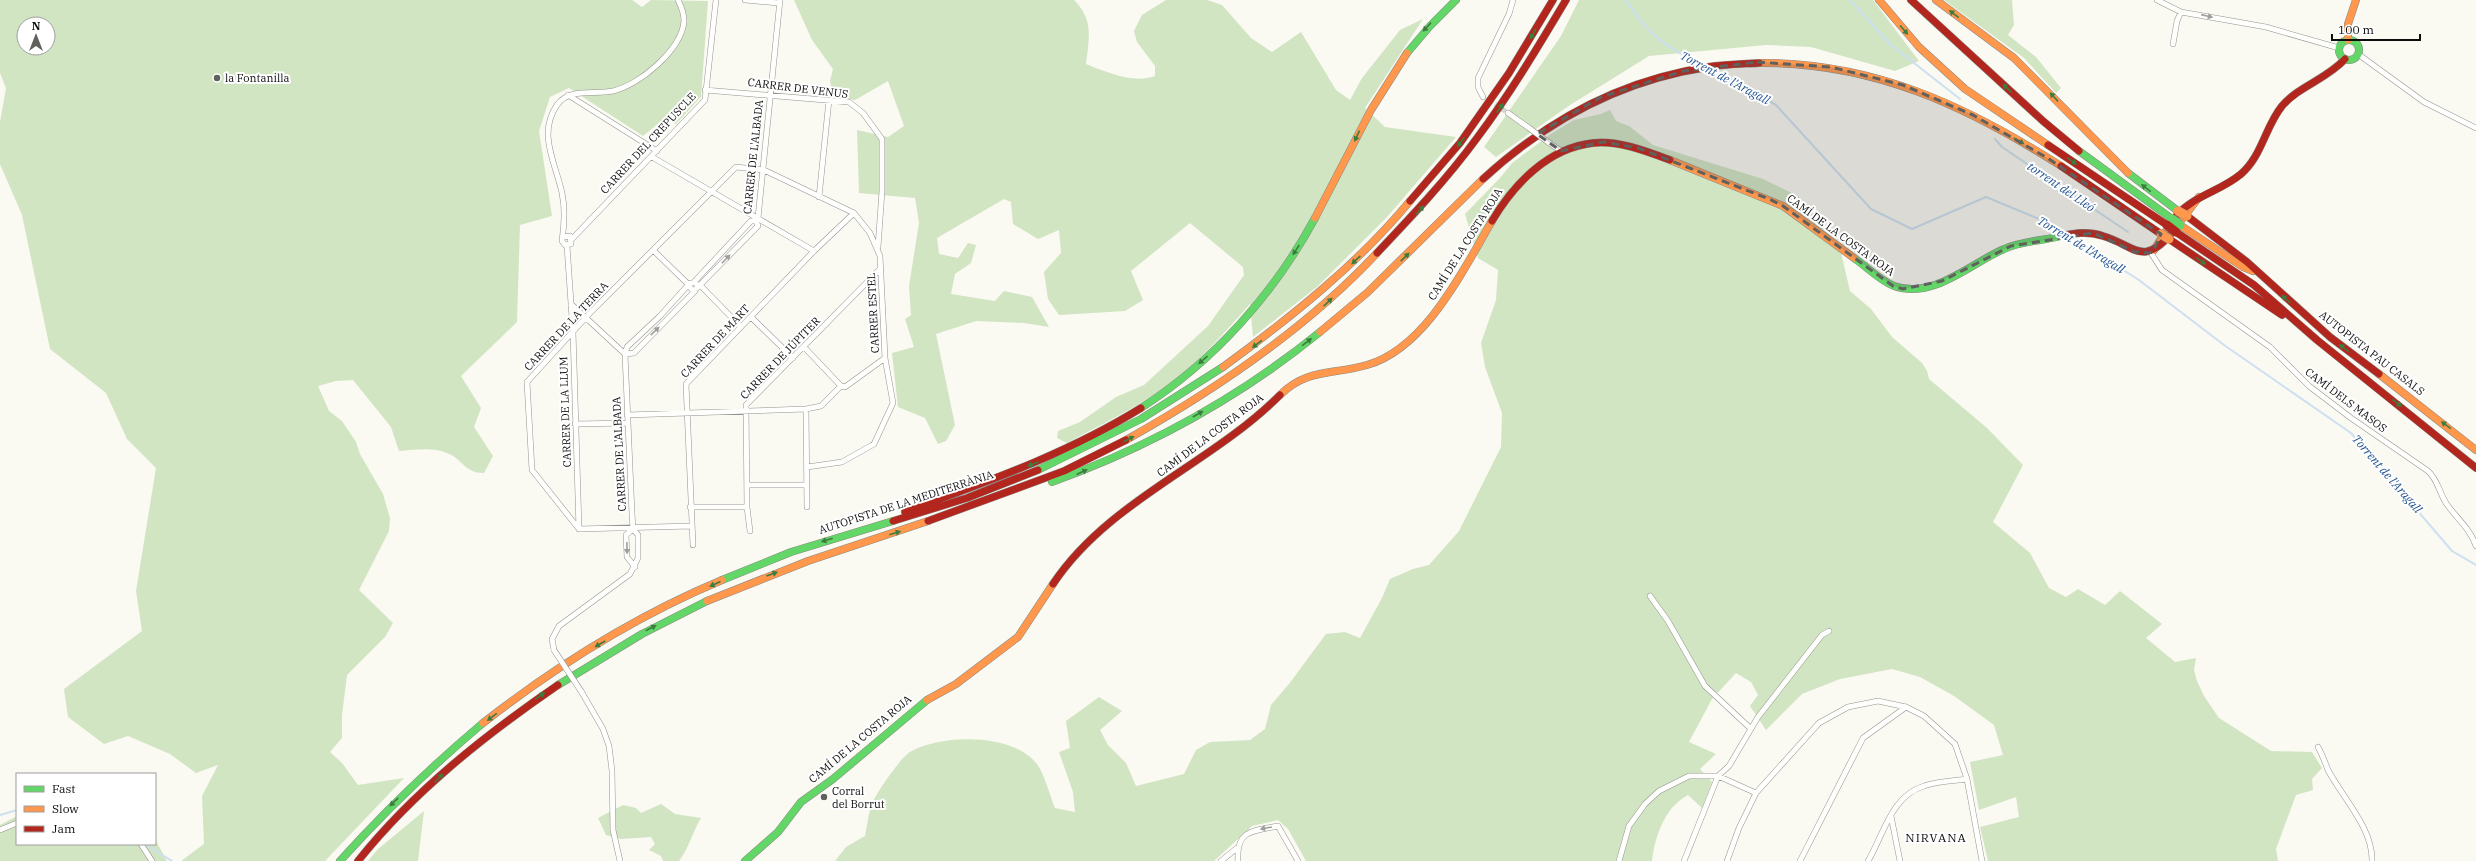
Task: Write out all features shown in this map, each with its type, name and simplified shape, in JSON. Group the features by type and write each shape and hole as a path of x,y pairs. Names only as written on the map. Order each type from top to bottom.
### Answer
{"main road":[{"path":"864,528 1006,475 1082,442 1146,404 1211,353 1254,308 1290,260 1321,209 1388,77 1414,42 1456,0"},
{"name":"AUTOPISTA DE LA MEDITERRÀNIA","path":"340,861 365,831 444,754 533,686 630,626 696,592 777,557 864,528 908,517 980,493 1091,446 1178,398 1270,334 1360,256 1422,190 1460,144 1495,95 1553,0"},
{"path":"992,501 1074,466 1154,425 1248,365 1321,308 1410,221 1468,152 1520,79 1566,0"},
{"path":"1880,0 1919,47 1965,89 2178,228 2243,267 2256,272"},
{"path":"1911,0 2043,121 2169,222"},
{"name":"AUTOPISTA PAU CASALS","path":"1936,0 2014,58 2119,165 2140,184 2213,235 2330,337 2457,433 2476,450"},
{"path":"2348,40 2348,24 2356,0"},
{"path":"2152,252 2183,206 2231,181 2248,168 2257,155 2281,106 2304,88 2332,73 2345,59 2354,58 2358,54 2357,44 2348,40 2342,42 2339,48 2340,54 2345,59"},
{"path":"358,861 370,846 454,763 540,695 628,641 708,600 765,577 1076,474 1170,429 1240,389 1296,351 1360,299 1493,170 1528,141 1564,117 1601,97 1640,82 1683,70 1742,62 1794,62 1846,69 1903,85 1945,102 1998,129 2049,159 2318,340"},
{"name":"CAMÍ DE LA COSTA ROJA","path":"745,861 778,832 801,802 833,779 919,705 956,684 1018,637 1069,560 1098,531 1204,456 1268,407 1290,385 1322,372 1367,365 1388,356 1413,337 1449,294 1502,205 1515,188 1532,172 1561,151 1593,143 1630,146 1769,199 1783,206 1897,288 1918,288 1942,281 2004,248 2079,234 2099,235 2135,252 2152,252"},
{"path":"2178,228 2254,285 2318,340"},
{"name":"AUTOPISTA PAU CASALS","path":"2318,340 2476,468"}],"street":[{"path":"563,237 568,236 572,239 571,244 567,246 562,243 562,195 554,168 547,128 557,105 568,95 614,91 640,78 653,68 670,53 680,33 684,20 678,0"},
{"name":"CARRER DEL CREPUSCLE","path":"572,239 705,100 716,0"},
{"path":"745,0 779,2"},
{"path":"1483,96 1478,87 1478,78 1509,14 1514,0"},
{"path":"2157,0 2181,12 2246,23 2339,48"},
{"name":"CARRER DE L'ALBADA","path":"625,354 634,353 758,226 757,220 764,170 779,2"},
{"path":"2173,44 2177,21 2181,12"},
{"path":"2358,54 2424,102 2476,128"},
{"name":"CARRER DE VENUS","path":"705,90 770,94 849,102 863,113 882,139 882,191 878,250"},
{"path":"568,95 657,151"},
{"path":"819,196 829,100"},
{"path":"1508,113 1561,151"},
{"path":"652,156 757,220 814,251"},
{"name":"CARRER DE LA TERRA","path":"579,529 532,470 527,382 587,317 736,167 764,170"},
{"name":"CARRER ESTEL","path":"764,170 854,213 870,233 878,250 885,358 893,403 874,444 842,462 807,467"},
{"name":"CARRER DE MART","path":"693,545 690,508 686,384 814,251 854,213"},
{"name":"CARRER DE L'ALBADA","path":"635,567 638,558 638,535 633,529 625,354 627,347 691,284 751,221 757,220"},
{"name":"CARRER DE LA LLUM","path":"567,246 573,332 579,529"},
{"path":"653,250 741,327"},
{"name":"CAMÍ DELS MASOS","path":"2152,252 2162,270 2270,347 2309,386 2428,471 2437,482 2446,503 2471,533 2476,546"},
{"name":"CARRER DE JÚPITER","path":"750,530 747,507 746,405 880,268"},
{"path":"691,284 690,290 698,288"},
{"path":"571,304 587,317 625,354"},
{"path":"751,317 793,358"},
{"path":"804,347 841,386"},
{"path":"628,415 806,409 821,406 841,386 845,387 885,358"},
{"path":"806,409 807,507"},
{"path":"575,424 628,423"},
{"path":"747,485 807,485"},
{"path":"690,508 747,507"},
{"path":"579,529 633,529 691,526"},
{"name":"CARRER DE L'ALBADA","path":"633,529 626,535 627,557 635,567"},
{"path":"620,861 613,830 612,771 609,746 603,729 581,691 554,650 552,639 559,626 602,592 630,574 635,567"},
{"path":"1650,596 1668,621 1705,686 1750,728"},
{"path":"1684,861 1718,776 1729,766 1750,728 1798,665 1822,635 1829,631"},
{"path":"1727,861 1739,828 1756,793 1819,723 1848,707 1878,701 1906,707 1924,716 1955,744 1967,779 1982,861"},
{"path":"1800,861 1863,738 1906,707"},
{"path":"2318,747 2329,770 2357,815 2372,852 2372,861"},
{"path":"1619,861 1629,826 1645,804 1659,791 1689,776 1718,776 1756,793"},
{"path":"1868,861 1902,798 1912,790 1925,785 1967,779"},
{"path":"1891,816 1900,861"},
{"path":"0,830 16,822"},
{"path":"1238,861 1237,848 1240,840 1254,830 1278,826 1298,861"},
{"path":"142,845 152,861"},
{"path":"1221,861 1237,848"}],"highlighted area":[{"path":"1757,62 1831,67 1903,85 1973,115 2049,159 2161,234 2153,252 2148,253 2135,252 2093,233 2011,246 1942,281 1903,289 1893,286 1783,206 1769,199 1638,148 1603,142 1561,151 1537,134 1601,97 1683,71"}],"green space":[{"path":"0,0 632,0 642,7 651,0 708,1 701,97 676,124 665,118 643,136 569,88 550,97 539,131 552,216 520,225 517,322 461,376 481,408 474,427 493,456 484,473 472,471 457,459 442,451 423,449 399,451 391,427 353,380 336,381 318,386 329,411 342,421 356,442 360,454 383,494 390,518 389,531 359,590 393,623 385,637 347,675 342,715 342,738 330,752 342,763 358,785 404,778 325,861 181,861 204,844 202,796 218,765 196,773 170,754 128,736 104,744 68,717 64,689 142,631 136,591 156,468 127,439 106,393 50,349 22,215 0,164 0,122 6,88 0,73"},
{"path":"794,0 1074,0 1085,15 1089,30 1086,64 1120,76 1137,79 1155,76 1155,66 1137,42 1134,31 1142,15 1166,0 1207,0 1222,5 1251,38 1272,52 1301,32 1336,90 1350,100 1362,78 1400,30 1423,19 1365,108 1385,127 1456,137 1387,217 1318,286 1253,337 1250,304 1210,348 1177,378 1141,402 1067,443 1057,438 1058,431 1080,422 1116,397 1144,385 1208,326 1244,275 1243,267 1190,223 1131,271 1143,300 1125,311 1059,315 1048,299 1044,272 1061,253 1059,230 1038,239 1013,224 1011,202 1004,199 937,238 939,254 958,258 968,243 976,245 971,263 955,274 951,294 995,301 1004,291 1032,297 1049,327 1024,323 976,321 936,334 955,425 946,441 938,444 925,418 898,407 892,353 914,347 905,319 911,315 909,286 919,223 915,198 859,193 857,130 888,137 904,126 888,81 855,100 833,96 830,81 833,69 812,40"},
{"path":"1579,0 1873,0 1919,61 1895,71 1811,47 1766,45 1649,56 1570,105 1496,157 1484,147 1561,36"},
{"path":"1944,0 2012,0 2014,25 2008,35 2036,57 2061,88 2056,93 2024,58"},
{"path":"1610,110 1616,121 1629,126 1653,145 1763,179 1798,196 1840,248 1850,291 1871,309 1892,337 1922,363 1927,371 1929,379 1987,428 2023,465 1993,522 2030,553 2049,588 2066,597 2078,589 2105,605 2120,591 2162,624 2146,638 2175,662 2196,658 2194,670 2197,681 2204,696 2219,718 2271,751 2312,752 2322,768 2312,779 2313,790 2296,795 2276,849 2278,861 1988,861 1980,827 2019,817 2016,797 1979,810 1970,762 2003,755 1994,725 1954,696 1920,677 1892,669 1840,679 1802,694 1766,730 1750,706 1758,695 1751,682 1736,673 1712,699 1689,742 1716,754 1700,769 1712,782 1702,808 1688,795 1673,807 1662,823 1653,851 1652,861 1306,861 1288,829 1278,820 1252,826 1214,861 835,861 846,847 865,836 873,801 894,769 906,755 923,746 939,742 976,740 1011,746 1025,753 1039,767 1055,808 1075,812 1073,792 1059,752 1070,748 1066,721 1099,697 1122,711 1100,730 1108,745 1126,763 1136,786 1184,774 1196,750 1210,742 1250,740 1265,729 1271,705 1289,684 1326,634 1345,632 1360,638 1382,598 1390,579 1413,569 1429,565 1459,531 1501,447 1502,413 1485,367 1481,343 1496,300 1498,270 1478,258 1465,214 1500,178 1512,163 1551,134 1574,120 1601,114"},
{"path":"661,804 675,814 701,818 679,861 663,861 661,856 649,850 655,844 651,837 621,839 606,835 598,818 623,805 636,808 641,813"},
{"path":"424,811 418,861 368,861 378,849"},
{"path":"16,817 16,845 156,845 156,841 167,861 0,861 0,825"}],"waterway":[{"name":"Torrent de l'Aragall","path":"1626,0 1642,22 1658,38 1677,52 1701,65"},
{"name":"torrent del Lleó","path":"1850,0 1891,45 1960,99"},
{"name":"Torrent de l'Aragall","path":"1712,70 1776,105 1871,209 1912,229 1986,197 2049,223 2065,233"},
{"name":"torrent del Lleó","path":"1995,139 2002,147 2128,232"},
{"name":"Torrent de l'Aragall","path":"2071,237 2139,280 2224,345 2351,433 2452,551 2476,565"},
{"path":"0,815 16,810"},
{"path":"147,845 172,861"}],"tunnel":[{"path":"1489,100 1508,113"}],"traffic: fast":[{"path":"1407,53 1430,26 1456,0"},
{"path":"2349,40 2356,43 2359,50 2356,57 2349,60 2342,57 2339,50 2342,43 2349,40"},
{"path":"2079,151 2172,219"},
{"path":"2128,173 2178,211"},
{"path":"1141,408 1193,369 1240,324 1281,273 1315,218"},
{"path":"2172,219 2180,225"},
{"path":"1854,258 1889,284 1909,289 1923,288 1951,278 1991,255 2011,246 2061,236"},
{"path":"1052,482 1124,453 1226,399 1289,356 1320,332"},
{"path":"1038,470 1141,419 1223,367"},
{"path":"722,580 791,552 893,521"},
{"path":"558,685 642,634 707,601"},
{"path":"745,861 778,832 801,802 833,779 927,700"},
{"path":"340,861 409,789 483,723"}],"traffic: slow":[{"path":"1879,0 1919,47 1965,89 2048,145"},
{"path":"1936,0 2014,58 2128,173"},
{"path":"2348,40 2348,24 2356,0"},
{"path":"1315,218 1371,110 1407,53"},
{"path":"1759,63 1801,65 1841,70 1880,79 1918,92 1990,124 2061,166"},
{"path":"1670,160 1783,206 1854,258"},
{"path":"1320,332 1368,292 1483,179"},
{"path":"2176,227 2199,197"},
{"path":"1223,367 1322,290 1368,247 1410,201"},
{"path":"2178,211 2187,216"},
{"path":"1280,395 1300,380 1310,376 1367,365 1388,356 1407,342 1425,325 1441,305 1469,262 1492,221"},
{"path":"2154,250 2171,223"},
{"path":"2180,225 2243,267 2253,271"},
{"path":"2161,234 2169,239"},
{"path":"1126,440 1194,400 1259,356 1321,307 1350,281 1377,253"},
{"path":"2379,374 2476,450"},
{"path":"707,601 808,561 928,521"},
{"path":"483,723 568,662 628,626 690,594 722,580"},
{"path":"927,700 956,684 1018,637 1053,584"}],"traffic: jam":[{"path":"1410,201 1460,143 1509,73 1553,0"},
{"path":"1377,253 1441,183 1466,153 1512,87 1566,0"},
{"path":"1911,0 2043,121 2079,151"},
{"path":"2177,215 2184,208 2225,185 2241,174 2254,159 2271,123 2282,106 2296,93 2330,72 2345,59"},
{"path":"1483,179 1507,158 1559,122 1587,106 1616,93 1645,82 1676,73 1714,66 1759,63"},
{"path":"1492,221 1511,194 1534,170 1561,152 1577,146 1603,142 1612,143 1632,147 1670,160"},
{"path":"2048,145 2167,225"},
{"path":"2061,166 2161,234"},
{"path":"2187,216 2247,262 2330,337 2379,374"},
{"path":"2167,225 2176,232"},
{"path":"2176,232 2254,285 2317,340 2476,468"},
{"path":"2061,236 2082,233 2098,234 2130,248 2145,252 2160,245 2170,235"},
{"path":"2169,239 2282,315"},
{"path":"1053,584 1076,555 1102,529 1131,506 1223,442 1252,420 1280,395"},
{"path":"905,512 1026,466 1084,439 1141,408"},
{"path":"928,521 1064,471 1126,440"},
{"path":"893,521 967,498 1038,470"},
{"path":"358,861 402,811 426,788 477,744 558,685"}],"place":[{"name":"la Fontanilla","path":"217,78"},
{"name":"Corral del Borrut","path":"824,797"}],"district":[{"name":"NIRVANA","path":"1936,838"}]}
